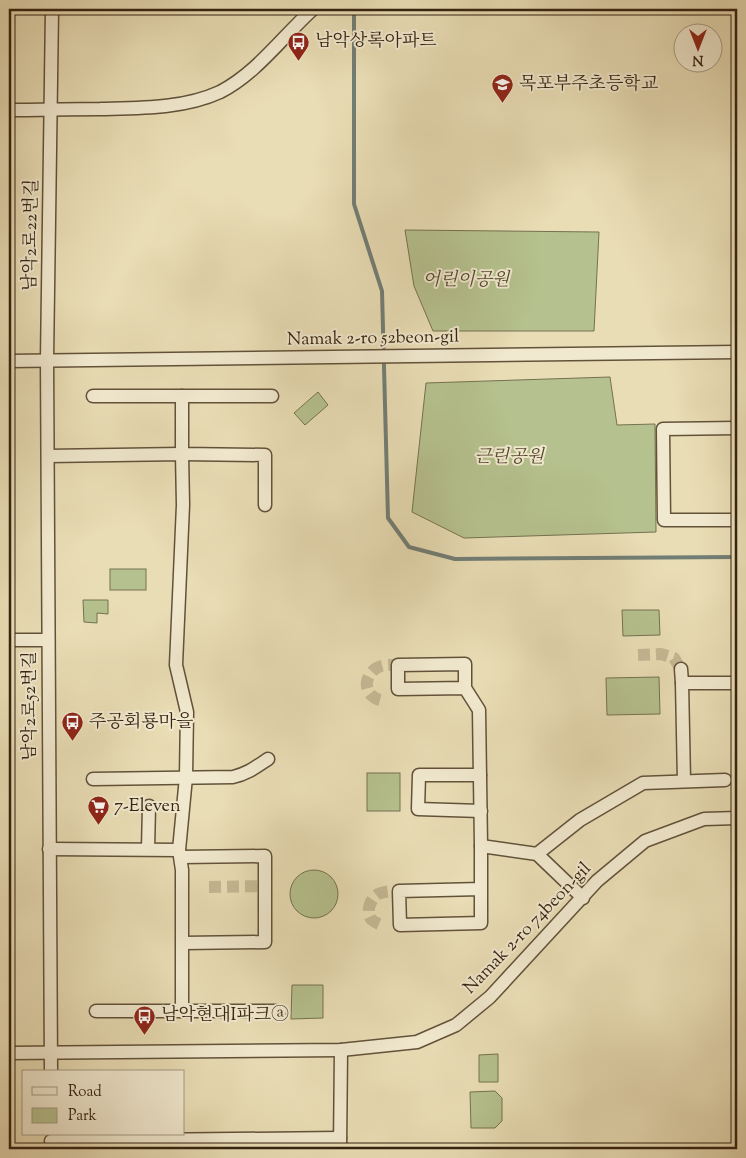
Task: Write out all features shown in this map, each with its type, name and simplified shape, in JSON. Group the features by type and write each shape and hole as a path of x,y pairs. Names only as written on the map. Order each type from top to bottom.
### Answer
{"street":[{"name":"남악2로22번길","path":"47,360 52,9"},
{"path":"9,110 151,108 192,101 219,92 238,80 266,57 294,26 313,9"},
{"name":"Namak 2-ro 52beon-gil","path":"9,361 737,352"},
{"name":"남악2로52번길","path":"47,360 51,1070"},
{"path":"93,396 272,396"},
{"path":"182,396 183,505 176,665 187,712 186,776 180,853 183,943 182,1011"},
{"path":"737,428 663,428 664,520 737,520"},
{"path":"48,456 265,455 265,505"},
{"path":"9,640 48,640"},
{"path":"465,688 398,689 398,665 465,664 465,688 479,710 481,811 481,846 481,889 481,923 400,925 399,891 481,889"},
{"path":"681,669 684,781"},
{"path":"682,683 737,683"},
{"path":"93,778 233,777 244,775 268,759"},
{"path":"480,775 419,775 418,809 481,811"},
{"path":"537,854 580,820 643,783 725,780"},
{"path":"148,806 148,849"},
{"name":"Namak 2-ro 74beon-gil","path":"9,1053 341,1050 417,1042 456,1025 490,997 583,898 597,880 645,841 704,819 737,818"},
{"path":"481,846 537,854 583,898"},
{"path":"49,849 148,849 180,853 265,856 265,942 183,943"},
{"path":"96,1011 280,1011"},
{"path":"51,1141 340,1144 341,1050"}],"green space":[{"name":"어린이공원","path":"405,230 599,232 594,331 433,331 414,286"},
{"name":"근린공원","path":"610,377 617,425 655,424 656,532 464,538 412,512 426,383"},
{"path":"318,392 328,405 305,425 294,413"},
{"path":"110,569 146,569 146,590 110,590"},
{"path":"83,600 108,600 108,614 97,613 97,623 84,622"},
{"path":"622,610 659,610 660,635 623,636"},
{"path":"659,677 660,714 607,715 606,678"},
{"path":"367,773 400,773 400,811 367,811"},
{"path":"309,870 319,870 331,877 338,889 338,899 331,911 319,918 309,918 301,914 294,907 290,899 290,889 294,881 301,874"},
{"path":"292,985 323,985 323,1018 291,1019"},
{"path":"498,1054 498,1082 479,1082 479,1055"},
{"path":"495,1091 502,1098 502,1121 495,1128 471,1128 470,1092"}],"waterway":[{"path":"354,9 354,204 382,291 388,518 409,547 455,559 737,557"}],"tunnel":[{"path":"638,655 661,654 674,658 681,669"},
{"path":"380,700 368,691 368,678 380,666 398,665"},
{"path":"209,887 265,886"},
{"path":"379,924 372,920 369,914 369,906 373,899 381,893 399,891"}],"place":[{"name":"남악상록아파트","path":"299,61"},
{"name":"목포부주초등학교","path":"503,104"},
{"name":"주공회룡마을","path":"73,742"},
{"name":"7-Eleven","path":"98,826"},
{"name":"남악현대I파크ⓐ","path":"145,1035"}]}
